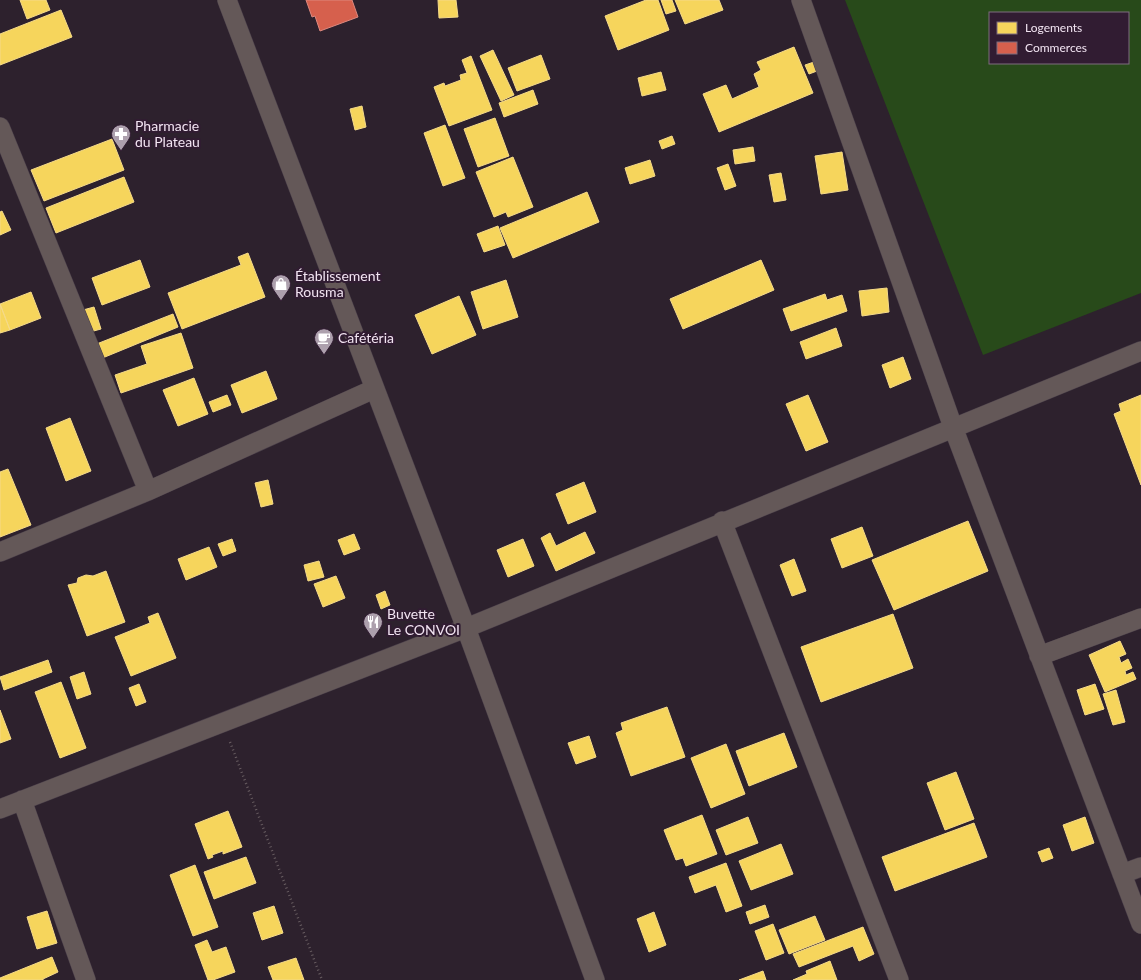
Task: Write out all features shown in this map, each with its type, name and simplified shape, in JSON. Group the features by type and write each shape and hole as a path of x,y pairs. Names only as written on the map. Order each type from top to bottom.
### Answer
{"street":[{"path":"227,0 466,628 595,980"},
{"path":"802,0 953,427 1141,924"},
{"path":"0,127 148,491"},
{"path":"0,809 222,721 466,628 722,521 1141,351"},
{"path":"0,552 148,491 374,389"},
{"path":"722,521 899,980"},
{"path":"1039,656 1141,618"},
{"path":"22,800 86,980"},
{"path":"1122,874 1141,867"}],"path":[{"path":"222,721 322,980"}],"green space":[{"path":"845,0 1141,0 1141,293 983,355"}],"building: Logements":[{"path":"20,0 46,0 50,10 27,19"},
{"path":"438,0 456,0 458,17 439,18"},
{"path":"646,0 658,0 669,30 618,50 605,16"},
{"path":"661,0 672,0 676,11 666,14"},
{"path":"675,0 719,0 723,10 685,24"},
{"path":"61,10 72,37 0,65 0,34"},
{"path":"794,47 813,93 719,132 703,94 726,85 732,99 759,87 754,74 761,70 757,62"},
{"path":"493,50 514,95 501,101 480,56"},
{"path":"541,55 550,79 517,91 508,68"},
{"path":"471,56 492,110 449,126 434,87 444,83 445,86 461,80 460,75 467,73 462,60"},
{"path":"814,62 817,71 809,74 805,65"},
{"path":"661,72 666,90 642,96 638,78"},
{"path":"533,90 538,104 504,117 499,103"},
{"path":"362,106 366,127 355,130 350,109"},
{"path":"495,118 509,156 478,167 464,129"},
{"path":"445,125 465,178 443,186 424,133"},
{"path":"672,136 675,144 662,149 659,141"},
{"path":"112,139 124,170 44,201 31,170"},
{"path":"753,147 755,161 735,164 733,150"},
{"path":"842,152 848,190 821,194 815,156"},
{"path":"513,157 533,207 508,217 506,212 494,217 476,172"},
{"path":"650,160 655,176 630,184 625,168"},
{"path":"728,164 736,186 725,190 717,168"},
{"path":"781,173 786,200 774,202 769,175"},
{"path":"124,177 134,202 56,233 46,208"},
{"path":"587,192 599,222 513,258 500,228"},
{"path":"2,211 11,230 0,235 0,212"},
{"path":"498,226 505,245 484,252 477,234"},
{"path":"248,253 265,297 182,329 168,293 241,265 238,257"},
{"path":"140,260 150,287 102,305 92,278"},
{"path":"761,260 774,290 683,329 670,299"},
{"path":"506,280 518,317 483,329 471,292"},
{"path":"887,288 889,312 862,316 859,291"},
{"path":"31,292 41,318 10,330 0,304"},
{"path":"825,294 827,300 842,295 847,311 791,331 783,309"},
{"path":"459,296 476,335 432,354 415,315"},
{"path":"0,304 10,330 0,333"},
{"path":"94,307 101,329 90,332 83,310"},
{"path":"173,314 178,327 100,359 94,345"},
{"path":"836,328 842,346 806,359 800,342"},
{"path":"181,333 193,368 121,393 115,375 147,364 141,346"},
{"path":"903,357 911,379 890,388 882,365"},
{"path":"266,371 277,399 242,413 231,385"},
{"path":"194,378 208,414 178,426 163,390"},
{"path":"227,395 231,405 213,412 209,402"},
{"path":"808,395 828,442 806,451 786,404"},
{"path":"1141,395 1141,485 1114,414 1121,411 1119,404"},
{"path":"70,418 91,471 66,481 46,428"},
{"path":"8,469 31,525 0,537 0,472"},
{"path":"268,480 273,504 261,507 255,483"},
{"path":"584,482 596,512 568,524 556,494"},
{"path":"968,521 988,571 894,610 872,560"},
{"path":"862,527 873,556 842,568 831,539"},
{"path":"585,532 595,553 556,571 541,538 550,533 556,546"},
{"path":"354,534 360,549 344,555 338,540"},
{"path":"232,539 236,551 223,556 218,544"},
{"path":"523,539 534,566 508,577 497,550"},
{"path":"209,547 217,567 186,580 178,559"},
{"path":"794,559 806,591 792,596 780,565"},
{"path":"319,561 324,577 308,581 304,565"},
{"path":"106,571 125,622 87,636 68,585 77,583 78,578 86,575 93,576"},
{"path":"336,576 345,598 323,607 314,584"},
{"path":"385,591 390,605 381,609 376,595"},
{"path":"158,613 176,658 131,676 115,637 150,623 148,617"},
{"path":"893,614 913,668 821,702 801,647"},
{"path":"1120,641 1126,654 1119,657 1121,663 1128,659 1132,668 1125,671 1126,675 1133,672 1136,679 1105,692 1089,655"},
{"path":"48,660 52,672 4,690 0,677"},
{"path":"84,672 91,694 77,699 70,677"},
{"path":"61,682 86,748 60,758 35,692"},
{"path":"139,684 146,702 136,706 129,688"},
{"path":"1095,684 1104,709 1085,715 1077,690"},
{"path":"1116,690 1125,722 1113,725 1103,694"},
{"path":"667,707 685,757 631,776 616,733 623,730 621,723"},
{"path":"0,710 11,739 0,743"},
{"path":"784,733 797,767 749,786 736,751"},
{"path":"589,736 596,757 576,764 568,743"},
{"path":"726,744 745,794 711,808 691,758"},
{"path":"956,772 974,819 945,830 927,783"},
{"path":"228,811 242,847 223,854 223,851 212,855 213,857 208,859 195,824"},
{"path":"702,815 717,854 686,866 683,858 676,860 664,830"},
{"path":"748,817 758,843 726,855 716,830"},
{"path":"1085,817 1094,843 1072,851 1063,825"},
{"path":"974,823 987,857 895,891 882,857"},
{"path":"781,844 793,874 751,890 739,861"},
{"path":"1049,848 1053,858 1042,862 1038,852"},
{"path":"246,857 256,883 214,899 204,872"},
{"path":"726,863 742,906 726,912 716,885 695,893 689,877"},
{"path":"195,865 218,927 193,936 170,875"},
{"path":"765,905 769,917 750,924 746,912"},
{"path":"274,906 283,933 262,940 253,913"},
{"path":"47,911 57,943 37,949 27,917"},
{"path":"654,912 666,945 649,952 637,919"},
{"path":"815,916 825,940 789,954 779,930"},
{"path":"773,924 784,953 766,960 755,931"},
{"path":"863,927 874,954 859,961 853,946 799,967 793,954"},
{"path":"207,940 212,952 226,947 235,972 213,980 208,980 195,945"},
{"path":"52,957 58,972 43,980 0,980 0,978"},
{"path":"296,958 304,980 273,980 268,967"},
{"path":"830,961 837,980 793,980 807,974 806,971"},
{"path":"763,971 766,980 739,980"}],"building: Commerces":[{"path":"306,0 352,0 358,17 320,31 315,16 312,17"}],"place":[{"name":"Pharmacie du Plateau","path":"121,151"},
{"name":"Établissement Rousma","path":"281,301"},
{"name":"Cafétéria","path":"324,355"},
{"name":"Buvette Le CONVOI","path":"373,639"}]}
